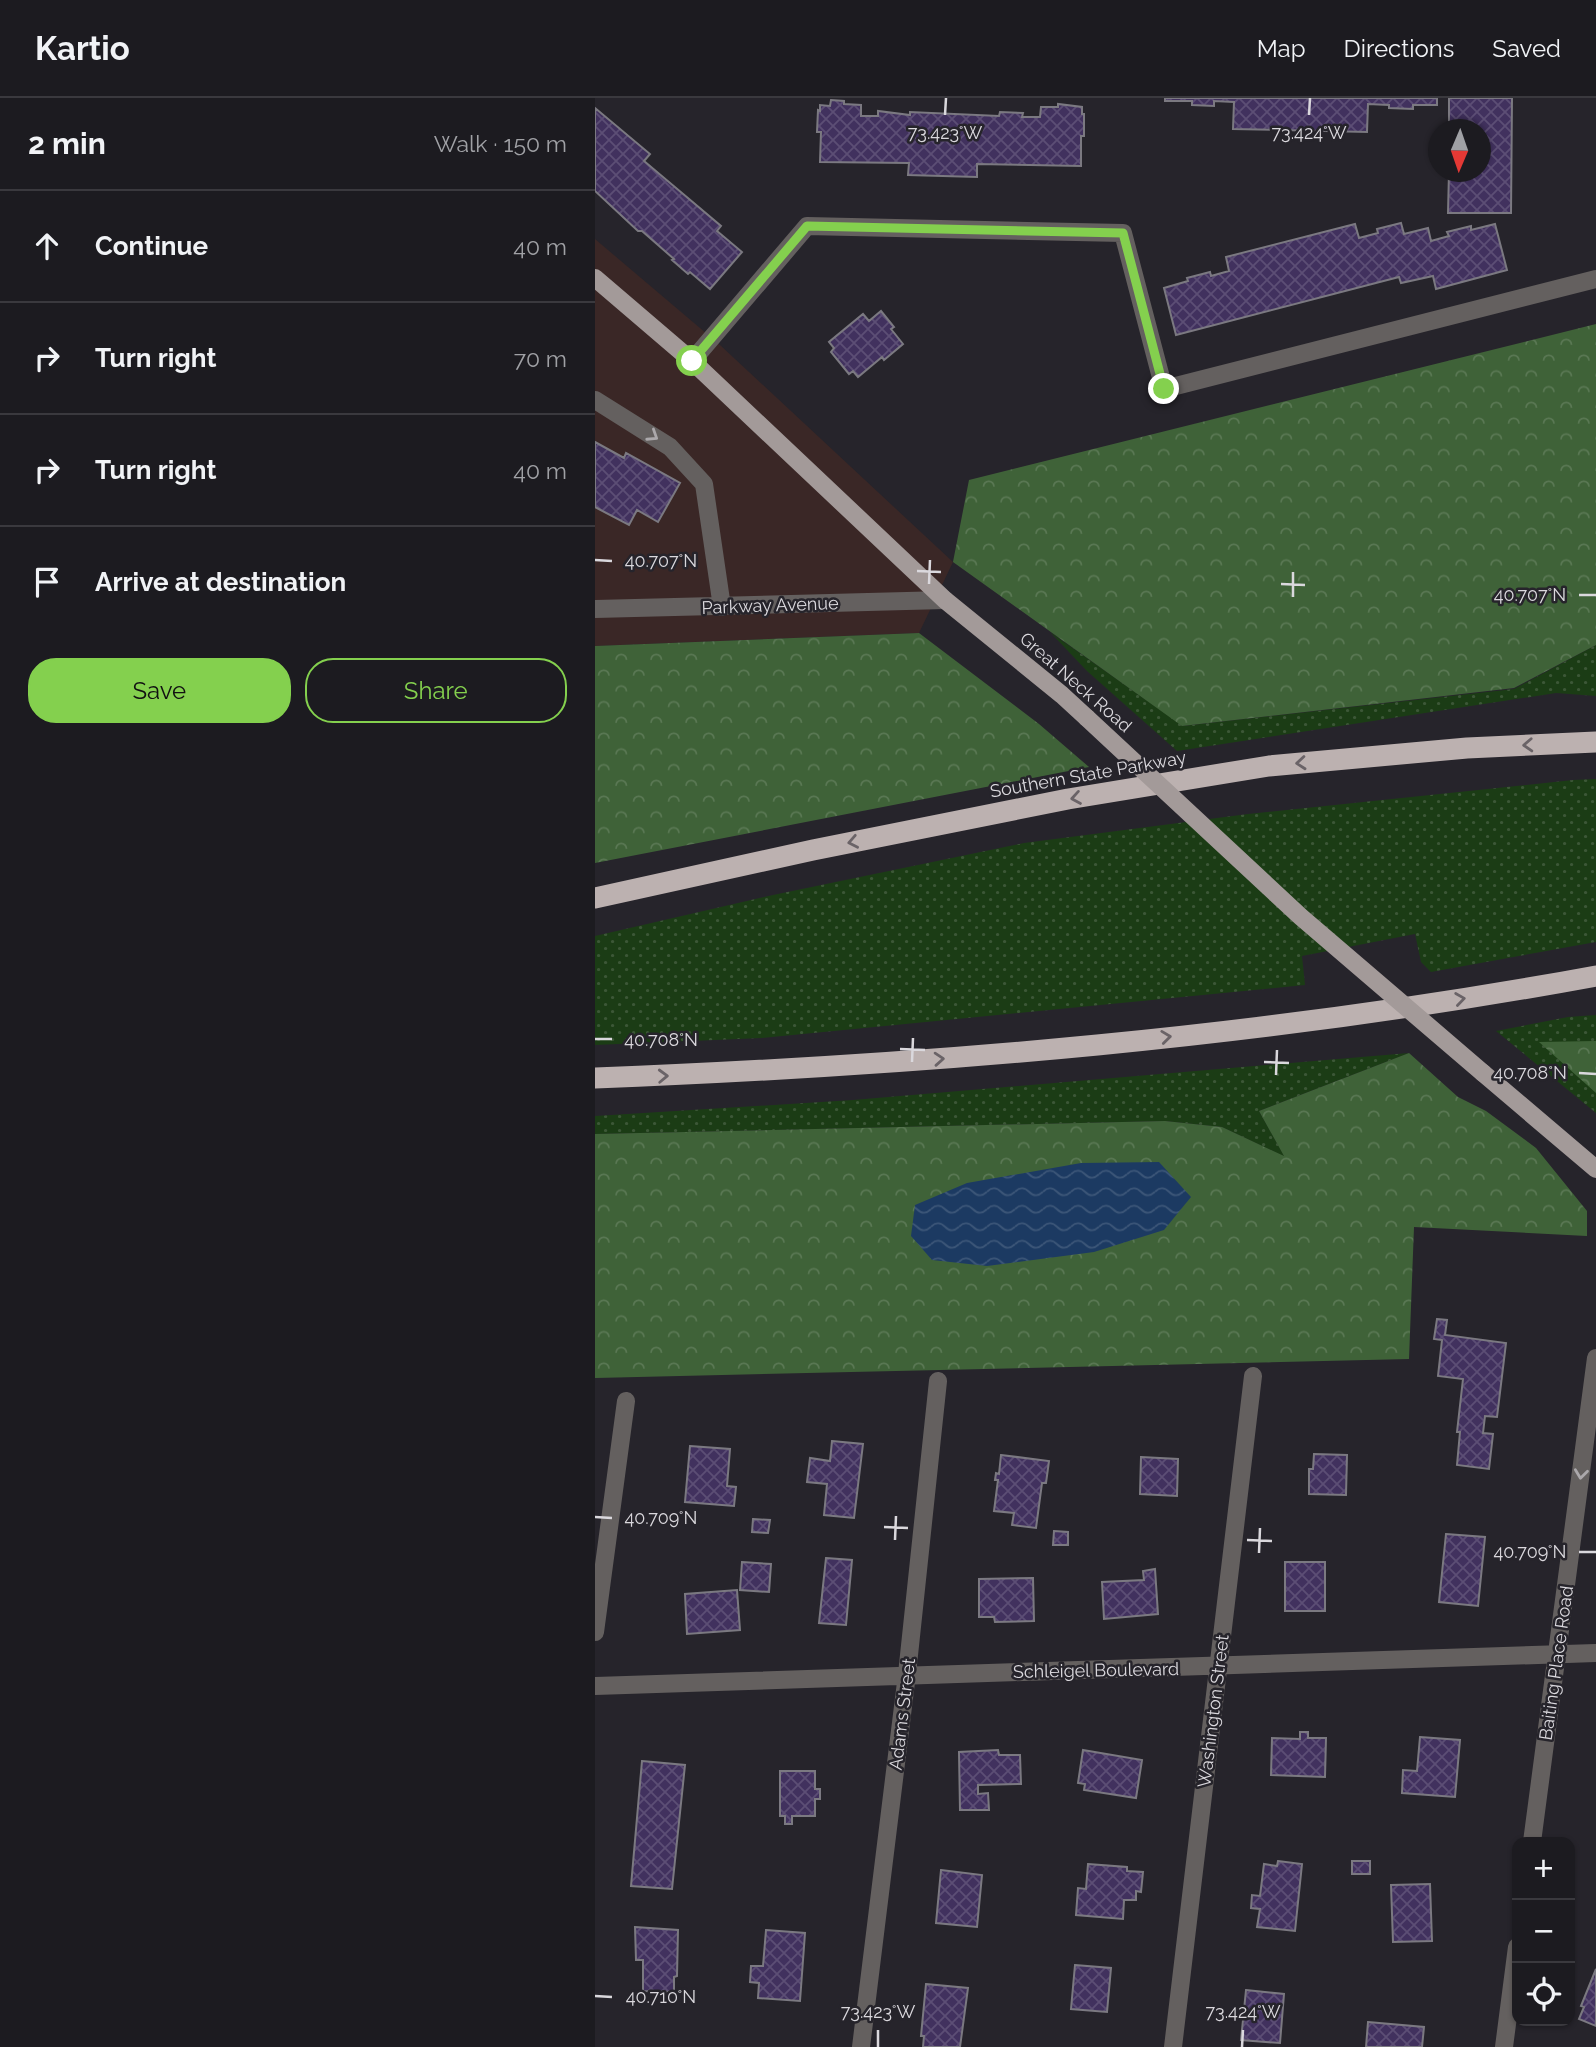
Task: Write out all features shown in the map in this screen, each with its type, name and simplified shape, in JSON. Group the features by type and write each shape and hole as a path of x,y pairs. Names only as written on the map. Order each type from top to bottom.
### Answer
{"highway":[{"name":"Southern State Parkway","path":"595,898 813,850 1068,799 1269,766 1467,748 1596,742"},
{"path":"595,1078 944,1059 1150,1039 1432,1003 1592,977"}],"main road":[{"name":"Great Neck Road","path":"595,278 692,361 945,600 1062,695 1301,917 1596,1169"}],"street":[{"path":"692,361 807,226 1123,233 1164,389 1596,279"},
{"path":"595,400 670,447 704,484 722,607"},
{"name":"Parkway Avenue","path":"595,609 945,600"},
{"name":"Baiting Place Road","path":"1533,1837 1596,1358"},
{"name":"Washington Street","path":"1173,2047 1253,1376"},
{"name":"Adams Street","path":"862,2047 907,1674 938,1381"},
{"path":"595,1632 627,1401"},
{"name":"Schleigel Boulevard","path":"595,1686 1596,1653"},
{"path":"1504,2047 1515,1963"}],"shaded area":[{"path":"595,239 720,345 953,562 919,633 595,646"}],"green space":[{"path":"1596,324 1596,645 1514,688 1182,726 953,562 969,480"},
{"path":"1050,632 1183,726 1514,689 1596,645 1596,696 1556,693 1177,751 1087,671"},
{"path":"919,633 1039,724 1089,767 595,863 595,646"},
{"path":"1596,779 1596,942 1431,972 1421,962 1415,934 1302,956 1305,985 762,1038 595,1045 595,936 773,895 1024,843 1248,814"},
{"path":"1596,1015 1596,1113 1496,1031 1568,1017"},
{"path":"1596,1041 1596,1093 1539,1042"},
{"path":"1409,1053 1259,1111 1285,1157 1222,1127 1165,1121 595,1134 595,1116 853,1100"},
{"path":"1409,1053 1458,1097 1486,1111 1536,1148 1587,1211 1587,1236 1414,1227 1409,1359 595,1378 595,1134 1165,1121 1222,1127 1284,1156 1259,1111"}],"water":[{"path":"1159,1162 1191,1197 1164,1230 1094,1252 987,1266 932,1260 911,1236 915,1205 967,1183 1081,1163"}],"building":[{"path":"1165,98 1437,98 1437,105 1413,105 1413,109 1368,104 1367,132 1233,129 1234,102 1214,101 1214,106 1192,105 1192,101 1165,101"},
{"path":"1449,98 1512,98 1511,213 1448,213 1449,182 1491,182 1491,119 1449,119"},
{"path":"831,100 861,105 861,116 878,116 878,111 910,115 910,112 999,116 1000,112 1023,113 1022,117 1040,117 1041,107 1058,107 1058,104 1082,107 1084,136 1081,136 1081,166 977,164 977,177 908,175 909,163 820,162 821,132 817,132 818,110 820,111 820,105 830,106"},
{"path":"595,108 650,154 644,161 721,226 717,231 742,252 710,289 690,272 688,274 595,191"},
{"path":"1401,223 1404,234 1428,228 1431,241 1449,236 1447,232 1495,224 1507,270 1436,289 1433,276 1401,283 1399,277 1176,335 1164,288 1188,281 1187,278 1210,272 1211,276 1229,271 1226,257 1355,224 1359,238 1378,233 1377,229"},
{"path":"881,311 903,344 858,377 853,371 849,374 831,352 834,348 829,342 863,314 869,321"},
{"path":"595,442 624,458 626,453 680,483 658,522 637,510 629,525 595,507"},
{"path":"1437,1319 1447,1320 1445,1335 1506,1343 1497,1417 1485,1416 1483,1433 1493,1434 1489,1469 1457,1465 1460,1432 1457,1432 1463,1379 1438,1376 1442,1340 1434,1339"},
{"path":"832,1441 863,1444 854,1518 824,1515 827,1484 807,1482 810,1458 830,1461"},
{"path":"690,1446 730,1449 727,1486 736,1487 734,1506 685,1502"},
{"path":"1314,1454 1347,1455 1346,1495 1309,1494 1309,1469 1313,1469"},
{"path":"1001,1455 1049,1461 1046,1483 1042,1483 1036,1528 1012,1525 1014,1513 994,1511 998,1480 995,1480 996,1473 999,1474"},
{"path":"1141,1457 1178,1459 1177,1496 1140,1494"},
{"path":"753,1519 770,1520 768,1533 752,1532"},
{"path":"1054,1531 1068,1532 1068,1545 1053,1545"},
{"path":"1446,1534 1485,1537 1478,1606 1439,1602"},
{"path":"826,1558 852,1560 846,1625 819,1623"},
{"path":"742,1562 771,1564 769,1592 740,1590"},
{"path":"1285,1562 1325,1562 1325,1611 1285,1611"},
{"path":"1155,1569 1158,1614 1104,1619 1102,1582 1144,1580 1143,1571"},
{"path":"1033,1578 1034,1621 995,1622 994,1617 979,1617 979,1579"},
{"path":"737,1590 740,1630 687,1634 685,1594"},
{"path":"1300,1732 1308,1732 1308,1738 1326,1738 1325,1777 1271,1775 1272,1738 1300,1739"},
{"path":"1420,1737 1460,1740 1455,1797 1402,1793 1403,1770 1417,1771"},
{"path":"998,1750 999,1755 1020,1755 1021,1784 978,1785 978,1794 988,1793 989,1810 960,1810 959,1752"},
{"path":"1083,1750 1142,1760 1136,1798 1084,1790 1085,1784 1078,1783"},
{"path":"642,1761 685,1765 672,1889 631,1886"},
{"path":"780,1771 815,1771 815,1789 820,1789 820,1799 815,1799 815,1816 792,1816 792,1824 785,1824 785,1816 780,1816"},
{"path":"1278,1861 1302,1864 1295,1931 1257,1927 1260,1909 1251,1908 1252,1895 1260,1896 1264,1864 1277,1866"},
{"path":"1352,1861 1370,1861 1370,1874 1352,1874"},
{"path":"1088,1864 1127,1867 1127,1871 1143,1872 1141,1892 1136,1891 1136,1900 1124,1900 1123,1919 1076,1915 1078,1888 1086,1889"},
{"path":"941,1870 982,1875 977,1927 936,1923"},
{"path":"1430,1884 1432,1941 1393,1942 1391,1885"},
{"path":"635,1927 678,1930 674,1992 643,1991 643,1960 636,1960"},
{"path":"766,1930 805,1933 800,2001 758,1998 759,1983 750,1982 751,1966 763,1966"},
{"path":"1075,1965 1111,1968 1107,2012 1071,2009"},
{"path":"1596,1969 1596,2026 1579,2019 1584,2007 1581,2006"},
{"path":"926,1984 968,1988 960,2047 923,2047 924,2036 921,2036"},
{"path":"1246,1990 1284,1994 1280,2043 1241,2040"},
{"path":"1368,2022 1424,2027 1422,2047 1366,2047"}],"route":[{"path":"692,361 807,226 1123,233 1164,389"}]}
